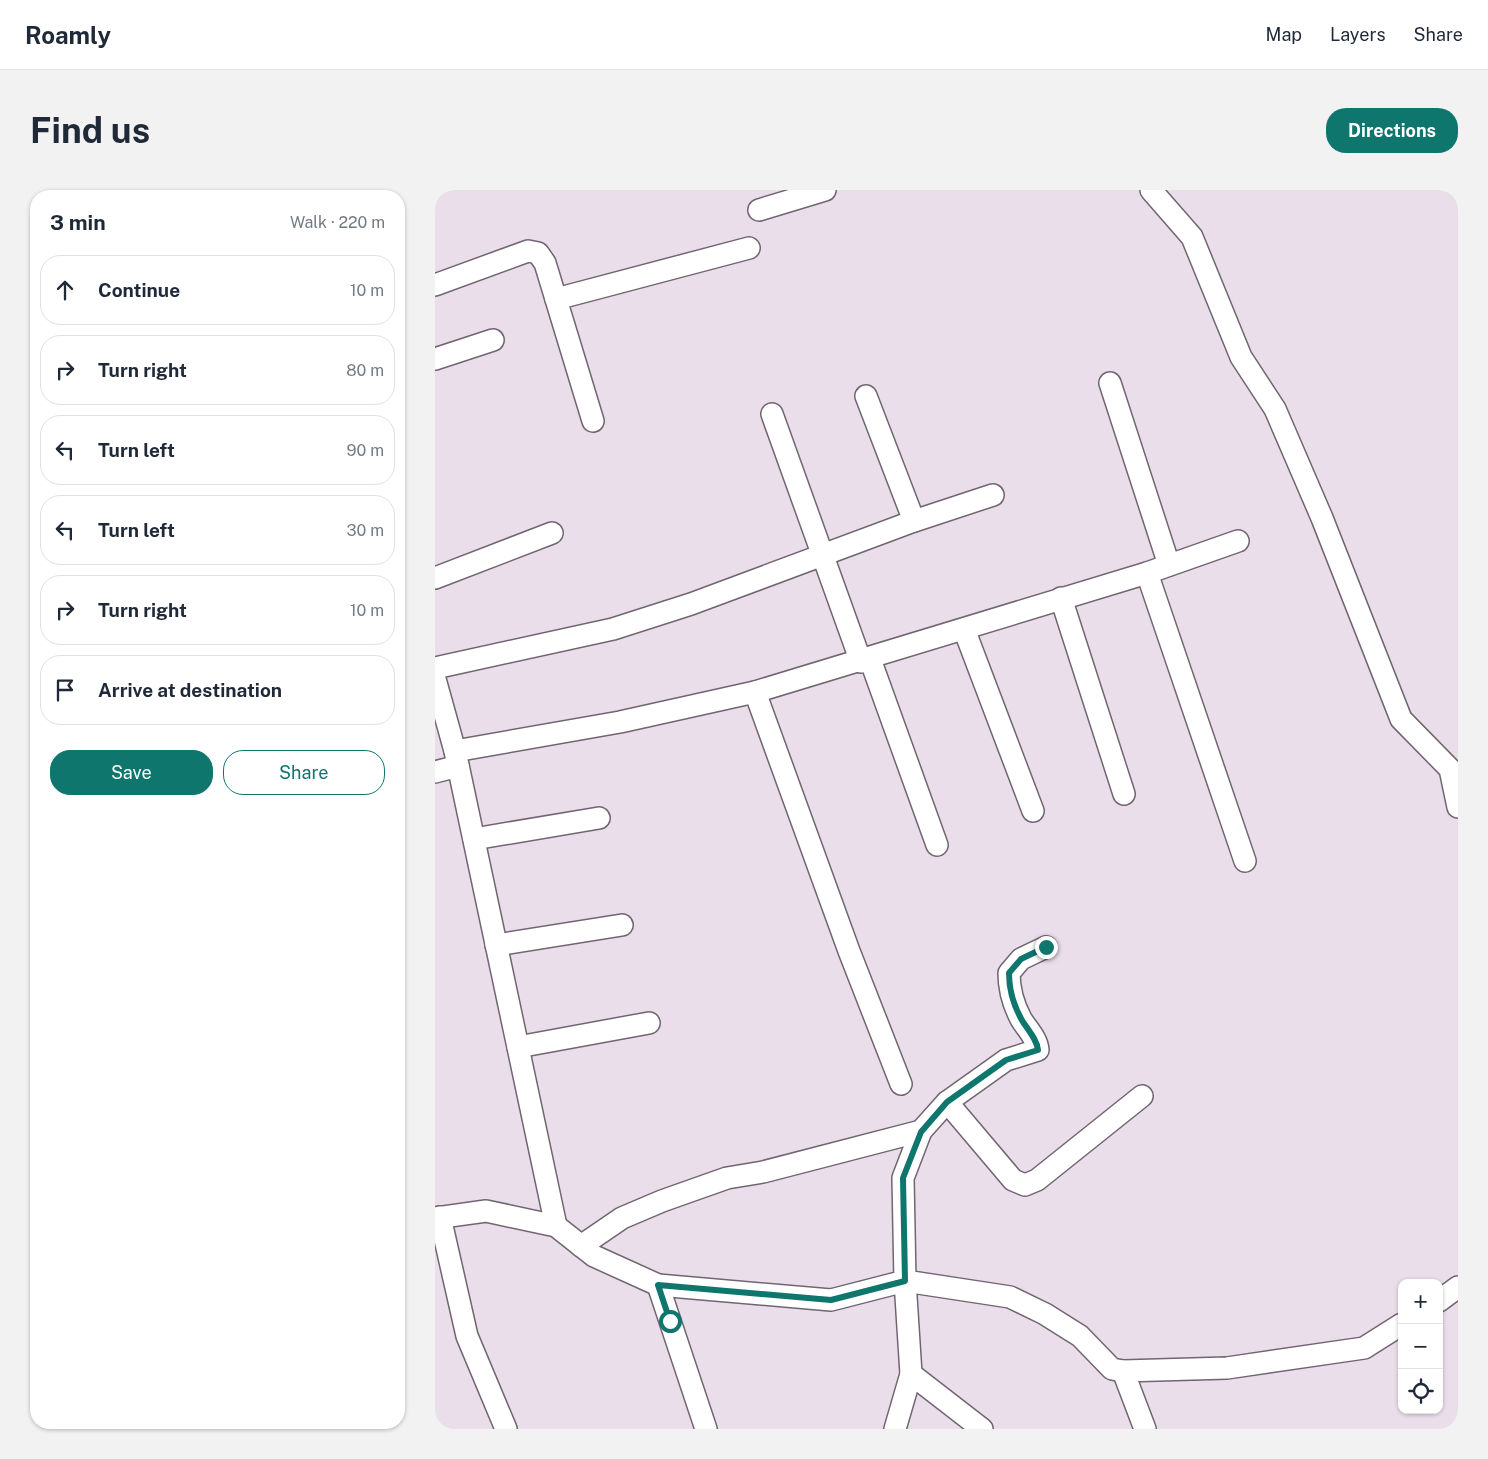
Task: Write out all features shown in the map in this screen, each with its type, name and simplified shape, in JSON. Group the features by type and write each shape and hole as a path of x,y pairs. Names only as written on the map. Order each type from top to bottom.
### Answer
{"street":[{"path":"759,210 825,190"},
{"path":"1151,190 1192,237 1241,358 1275,409 1322,518 1401,719 1450,769 1458,807"},
{"path":"556,299 749,248"},
{"path":"435,285 528,251 538,253 545,263 593,421"},
{"path":"435,360 493,340"},
{"path":"1111,383 1169,565"},
{"path":"865,396 914,521"},
{"path":"772,414 822,555 937,845"},
{"path":"435,668 613,628 691,604 914,521 993,495"},
{"path":"435,578 552,533"},
{"path":"435,772 457,759 755,692 1147,573 1238,541"},
{"path":"1147,573 1245,861"},
{"path":"1061,598 1124,794"},
{"path":"964,629 1033,811"},
{"path":"435,679 457,759 556,1226"},
{"path":"755,692 849,951 901,1084"},
{"path":"474,839 599,818"},
{"path":"496,944 622,926"},
{"path":"895,1429 911,1374 905,1281 903,1178 921,1132 947,1102 1006,1060 1038,1050 1038,1045 1021,1019 1009,989 1009,973 1021,959 1046,947"},
{"path":"518,1047 649,1023"},
{"path":"947,1102 1013,1180 1025,1185 1037,1180 1142,1096"},
{"path":"581,1246 622,1218 662,1201 727,1178 763,1172 921,1132"},
{"path":"506,1429 467,1336 438,1217 486,1211 556,1226 594,1256 658,1285 831,1300 905,1281 1010,1297 1045,1314 1080,1336 1112,1369 1123,1371 1227,1368 1364,1348 1398,1327"},
{"path":"658,1285 706,1429"},
{"path":"1443,1298 1458,1287"},
{"path":"1123,1371 1145,1429"},
{"path":"911,1374 981,1429"}],"route":[{"path":"670,1321 658,1285 831,1300 905,1281 903,1178 921,1132 947,1102 1006,1060 1038,1050 1038,1045 1021,1019 1009,989 1009,973 1021,959 1046,947"}]}
